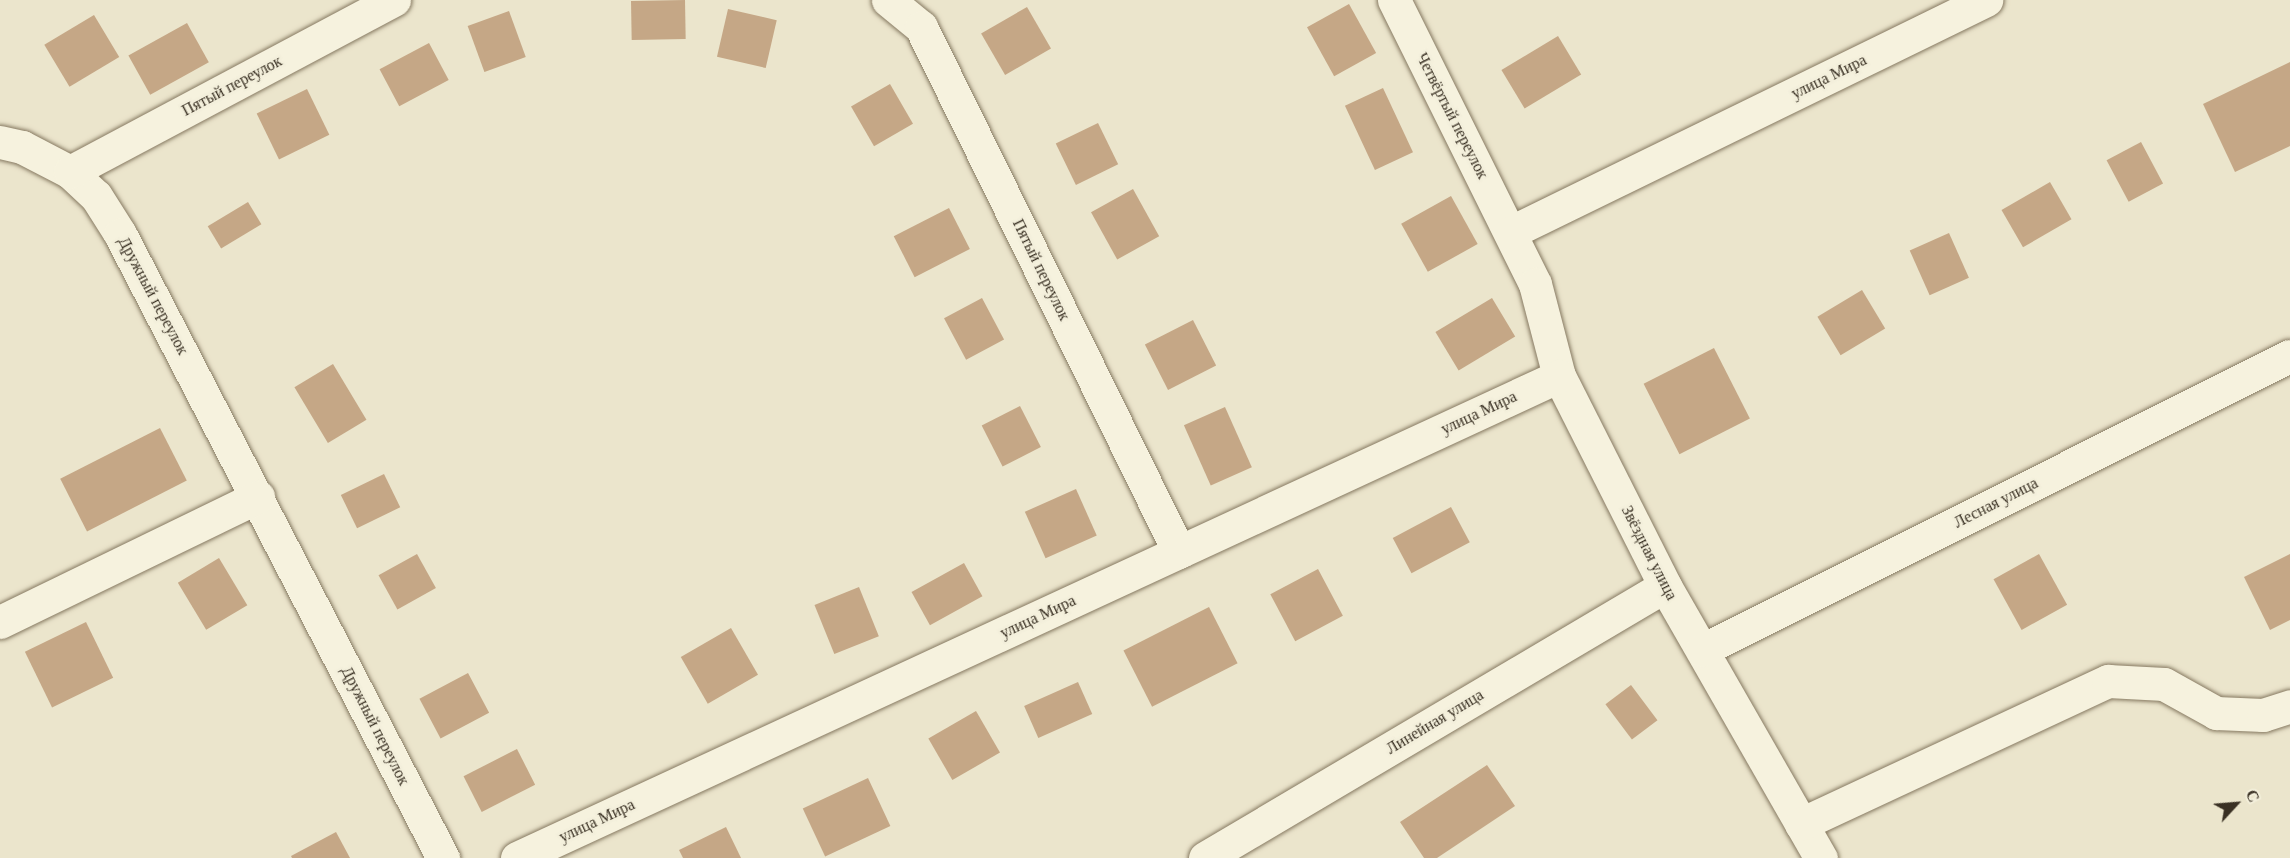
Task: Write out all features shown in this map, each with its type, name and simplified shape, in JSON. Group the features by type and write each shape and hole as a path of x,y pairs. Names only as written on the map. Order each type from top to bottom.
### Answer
{"street":[{"name":"Пятый переулок","path":"70,171 394,0"},
{"name":"Пятый переулок","path":"888,0 921,27 1179,552"},
{"name":"Четвёртый переулок","path":"1394,0 1511,232"},
{"name":"улица Мира","path":"1511,232 1986,0"},
{"name":"Дружный переулок","path":"0,142 22,147 70,171 96,196 120,234 443,858"},
{"name":"Звёздная улица","path":"1511,232 1535,284 1559,376 1665,586 1821,858"},
{"name":"Лесная улица","path":"1702,650 2290,356"},
{"name":"улица Мира","path":"517,858 1559,376"},
{"path":"0,622 258,497"},
{"name":"Линейная улица","path":"1205,858 1665,586"},
{"path":"1801,824 2108,681 2164,684 2216,713 2263,715 2290,706"}],"building":[{"path":"685,0 686,39 632,40 631,1"},
{"path":"1349,4 1376,53 1334,76 1307,27"},
{"path":"1027,7 1051,49 1005,75 981,34"},
{"path":"728,9 777,20 766,68 717,57"},
{"path":"509,11 526,57 484,72 468,26"},
{"path":"94,15 119,57 70,87 44,45"},
{"path":"187,23 209,62 150,95 128,55"},
{"path":"1558,36 1581,75 1525,109 1501,70"},
{"path":"429,43 449,80 399,106 380,69"},
{"path":"2290,62 2290,146 2235,172 2203,104"},
{"path":"890,84 913,124 874,146 851,106"},
{"path":"1383,88 1413,152 1375,170 1345,106"},
{"path":"307,89 329,135 279,159 257,114"},
{"path":"1098,123 1118,164 1076,185 1056,144"},
{"path":"2141,142 2163,183 2129,202 2107,160"},
{"path":"2050,182 2072,219 2023,247 2002,210"},
{"path":"1133,189 1159,236 1117,260 1091,212"},
{"path":"1451,196 1478,244 1428,272 1401,224"},
{"path":"248,202 261,224 221,248 208,226"},
{"path":"949,208 970,249 915,277 894,236"},
{"path":"1949,233 1969,278 1930,295 1910,250"},
{"path":"1862,290 1885,329 1841,355 1817,317"},
{"path":"982,298 1004,339 966,360 944,318"},
{"path":"1492,298 1515,337 1459,371 1435,332"},
{"path":"1193,320 1216,365 1168,390 1145,345"},
{"path":"1714,348 1750,418 1679,454 1644,384"},
{"path":"333,364 366,420 328,443 294,387"},
{"path":"1020,406 1041,447 1003,467 982,426"},
{"path":"1225,407 1252,467 1211,486 1184,425"},
{"path":"160,428 187,481 87,531 60,479"},
{"path":"384,474 400,507 357,528 341,495"},
{"path":"1076,489 1097,536 1046,558 1025,512"},
{"path":"1451,507 1470,542 1412,573 1393,538"},
{"path":"417,554 436,588 397,609 379,575"},
{"path":"2039,554 2067,605 2022,630 1994,579"},
{"path":"2290,554 2290,620 2270,630 2244,577"},
{"path":"219,558 247,605 206,630 178,583"},
{"path":"964,563 982,596 930,625 912,592"},
{"path":"1318,569 1343,616 1295,641 1270,594"},
{"path":"859,587 879,636 834,654 814,605"},
{"path":"1209,607 1238,663 1152,707 1123,651"},
{"path":"86,622 113,678 52,708 25,652"},
{"path":"731,628 758,675 708,704 681,657"},
{"path":"468,673 489,713 441,739 419,699"},
{"path":"1078,682 1092,714 1038,738 1024,706"},
{"path":"1631,685 1657,720 1632,739 1605,704"},
{"path":"976,711 1000,753 952,780 928,738"},
{"path":"517,749 535,785 482,812 464,776"},
{"path":"1487,765 1515,806 1437,858 1424,858 1400,822"},
{"path":"868,778 890,826 825,856 803,808"},
{"path":"726,827 741,858 683,858 679,850"},
{"path":"336,832 350,858 292,858 291,856"}]}
